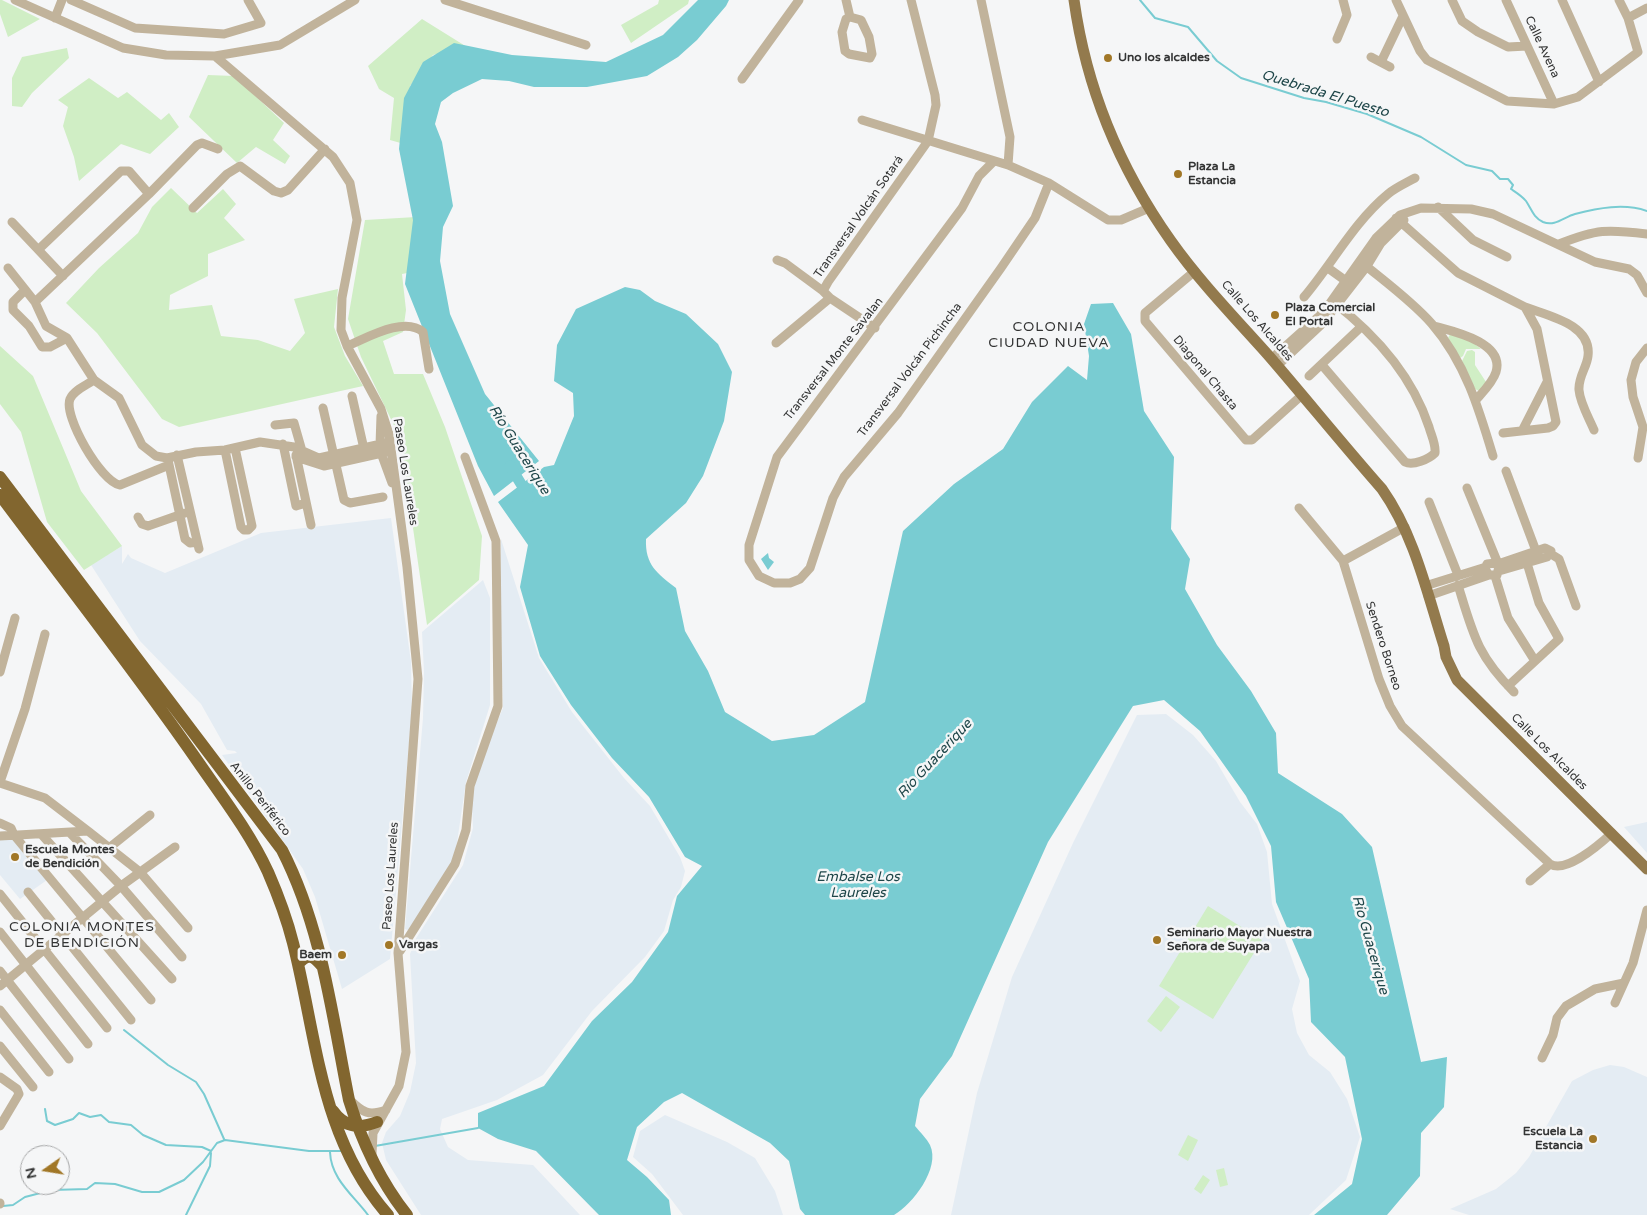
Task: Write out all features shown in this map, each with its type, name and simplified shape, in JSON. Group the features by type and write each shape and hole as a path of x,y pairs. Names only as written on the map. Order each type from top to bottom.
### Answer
{"highway":[{"name":"Anillo Periférico","path":"0,477 145,671 272,835 294,874 306,903 322,966 349,1100 357,1127 373,1164 407,1215"},
{"path":"0,495 165,714 248,835 276,892 298,964 327,1103 340,1139 358,1175 388,1215"},
{"path":"298,964 308,955 316,958 322,966"},
{"path":"327,1103 339,1120 357,1127 377,1122"}],"main road":[{"name":"Calle Los Alcaldes","path":"1074,0 1087,67 1100,108 1115,145 1149,208 1195,271 1382,489 1405,527 1450,669 1464,687 1647,869"},
{"name":"Calle Los Alcaldes","path":"1444,646 1462,676 1643,856 1647,864"},
{"path":"1623,844 1647,875"}],"street":[{"path":"15,0 131,50 215,56 280,45 354,0"},
{"path":"55,18 62,0"},
{"path":"71,0 135,28 224,34 261,23 248,0"},
{"path":"445,0 586,45"},
{"path":"742,79 798,0"},
{"path":"846,0 850,18"},
{"path":"912,0 935,95 935,112 928,141"},
{"path":"981,0 1010,137 1008,165"},
{"path":"1337,39 1347,15 1343,0"},
{"path":"1396,0 1423,56 1438,67 1507,101 1554,104 1578,97 1638,52 1628,18 1619,0"},
{"path":"1452,0 1462,21 1478,32 1508,47 1527,46"},
{"name":"Calle Avena","path":"1506,0 1554,104"},
{"path":"1562,0 1599,82"},
{"path":"1628,18 1647,8"},
{"path":"1381,62 1403,16"},
{"path":"850,18 861,20 869,37 872,54 870,58 857,56 845,51 842,32 846,20 850,18"},
{"name":"Paseo Los Laureles","path":"215,56 325,150 347,176 356,210 356,228 340,314 341,330 347,346 381,408 391,447 418,668 398,954 406,1052 403,1077 386,1110 377,1122 371,1145 373,1164"},
{"path":"1371,57 1390,67"},
{"path":"862,120 1008,165 1049,183 1108,220 1121,220 1149,208"},
{"name":"Transversal Volcán Sotará","path":"776,343 830,298 823,291 928,141"},
{"path":"35,302 149,194 196,145 202,142 218,149"},
{"path":"193,208 227,174 240,166 274,191 281,193 288,190 325,150"},
{"name":"Transversal Monte Savalan","path":"774,583 759,576 749,560 749,544 777,457 794,431 875,328 962,208 979,176 994,162"},
{"path":"39,249 121,171 129,171 149,194"},
{"path":"1304,297 1328,268 1361,222 1388,193 1415,178"},
{"name":"Transversal Volcán Pichincha","path":"774,583 790,583 800,579 810,568 832,498 844,477 898,412 1001,268 1035,218 1049,183"},
{"path":"1438,207 1473,240 1507,257"},
{"path":"1334,304 1402,218 1421,208 1438,207 1471,209 1493,214 1596,262 1633,271 1647,292"},
{"path":"1402,218 1419,237 1458,273 1525,307 1572,325 1586,341 1588,357 1579,390 1594,430"},
{"path":"12,222 63,276"},
{"path":"1559,244 1598,230 1609,229 1647,234"},
{"path":"777,260 785,263 823,291"},
{"path":"1274,362 1322,324 1346,281 1364,264"},
{"path":"1364,264 1434,326 1455,357 1476,400 1493,456"},
{"path":"8,268 35,302 46,326 67,338 94,380 119,398 146,450 168,462"},
{"path":"1328,268 1346,281"},
{"name":"Diagonal Chasta","path":"1195,271 1145,313 1145,321 1246,440 1252,440 1302,395"},
{"path":"25,290 13,302 13,310 29,326 42,347 50,347 67,338"},
{"path":"830,298 875,328"},
{"path":"1322,365 1405,462 1412,464 1432,456 1436,448 1413,388 1402,371 1361,327 1334,304"},
{"path":"1503,433 1548,428 1554,426 1556,422 1538,329 1525,307"},
{"path":"1434,326 1468,334 1486,347 1494,356 1497,364 1496,372 1476,400"},
{"path":"347,346 397,327 418,327 423,332 429,369"},
{"path":"1309,376 1361,327"},
{"path":"1638,458 1643,427 1633,397 1631,380 1636,362 1647,348"},
{"path":"94,380 75,392 70,398 69,406 75,424 97,467 115,485 120,485 177,456 225,450 260,442 283,444 324,466 364,449 381,449"},
{"path":"1522,432 1547,382"},
{"path":"352,396 364,449"},
{"path":"323,408 346,503 383,497"},
{"path":"381,408 381,449 398,502"},
{"path":"275,425 294,423 311,525"},
{"path":"283,444 296,506 306,504"},
{"path":"337,460 391,447"},
{"path":"225,450 241,527 244,530 248,530 252,526 235,448"},
{"path":"168,462 187,542 198,546 177,456"},
{"path":"398,954 455,864 466,830 470,786 498,706 496,541 465,457"},
{"path":"1506,471 1536,551"},
{"path":"1467,488 1512,626 1535,660"},
{"path":"1429,502 1458,576"},
{"path":"1299,508 1343,561 1405,527"},
{"path":"138,517 142,524 148,526 190,512"},
{"path":"1426,591 1458,586 1536,551 1548,548 1551,554 1559,559 1576,606"},
{"path":"1426,591 1458,576 1527,563 1551,554"},
{"name":"Sendero Borneo","path":"1343,561 1379,679 1390,706 1402,726 1550,864"},
{"path":"1458,586 1475,641 1491,668 1511,689 1535,660 1559,639 1559,635 1539,603 1527,563"},
{"path":"0,672 15,618"},
{"path":"45,634 25,709 0,782 45,798 88,831 140,872 188,928"},
{"path":"109,848 150,815"},
{"path":"0,823 11,828 14,835 151,1000"},
{"path":"0,836 88,831"},
{"path":"70,833 121,886 182,956"},
{"path":"1530,881 1550,864 1554,867 1569,864 1612,833"},
{"path":"42,835 172,979"},
{"path":"4,983 121,886 176,847"},
{"path":"28,892 131,1020"},
{"path":"0,894 107,1028"},
{"path":"1615,1003 1633,963 1647,910"},
{"path":"0,932 88,1044"},
{"path":"0,971 4,983 69,1058"},
{"path":"1542,1058 1553,1035 1556,1018 1566,1006 1594,988 1624,983"},
{"path":"0,1010 49,1072"},
{"path":"0,1046 33,1087"},
{"path":"0,1077 17,1090 19,1094 0,1126"},
{"path":"349,1100 362,1112 370,1114 386,1110"}],"shaded area":[{"path":"391,518 411,662 412,710 390,959 342,989 315,897 303,869 222,755 237,753 227,750 201,704 140,641 91,565 122,546 122,564 128,554 131,558 165,573 261,533"},
{"path":"501,539 539,658 572,712 624,778 650,806 680,857 685,871 681,887 673,900 664,931 645,957 592,1011 543,1075 497,1100 442,1119 440,1129 448,1147 468,1160 533,1165 580,1215 421,1215 386,1160 382,1143 386,1132 400,1116 410,1092 416,1063 410,954 415,940 463,865 473,828 471,782 503,708 500,591"},
{"path":"483,580 490,598 490,705 466,782 455,856 410,931 405,929 423,718 424,672 422,632"},
{"name":"Seminario Mayor Nuestra Señora de Suyapa","path":"1166,714 1193,735 1216,761 1240,802 1257,824 1267,852 1272,904 1300,981 1292,1009 1297,1033 1309,1055 1330,1072 1347,1099 1360,1137 1346,1180 1309,1215 951,1215 977,1093 1012,977 1073,843 1137,715"},
{"path":"1647,822 1647,853 1624,827"},
{"name":"Escuela Montes de Bendición","path":"14,839 47,880 20,899 0,875 0,840"},
{"name":"Escuela La Estancia","path":"1610,1065 1624,1067 1647,1077 1647,1215 1469,1215 1450,1209 1496,1189 1516,1173 1529,1157 1572,1081 1593,1070"},
{"path":"665,1115 727,1142 755,1158 775,1191 783,1215 683,1215 652,1174 633,1157 640,1131"}],"green space":[{"path":"0,0 40,19 8,37 0,14"},
{"path":"659,0 689,0 688,4 631,43 621,25 658,4"},
{"path":"422,19 467,47 433,55 410,86 411,146 390,140 394,98 379,89 368,66"},
{"path":"67,48 69,58 32,93 22,107 12,106 12,78 22,57"},
{"path":"208,75 234,76 284,123 273,140 290,156 285,164 256,147 237,163 189,117"},
{"path":"89,78 118,98 127,92 161,120 169,113 179,127 150,154 121,144 79,181 74,157 63,126 68,107 58,100"},
{"path":"171,188 197,213 223,189 236,204 224,218 245,240 208,254 208,276 170,295 169,310 212,305 221,336 258,340 290,351 305,333 294,299 338,289 334,327 345,356 363,386 179,427 162,419 97,333 66,303 99,268 138,233 152,207"},
{"path":"416,217 418,271 402,274 406,310 403,332 383,341 394,374 423,374 445,427 482,536 479,580 427,625 400,438 361,357 348,319 365,220"},
{"path":"1450,334 1471,341 1481,349 1466,349 1460,358 1448,338"},
{"path":"0,346 33,376 81,491 122,546 84,570 47,522 21,432 0,404"},
{"path":"1472,350 1475,352 1475,365 1486,382 1479,391 1475,389 1462,361 1467,351"},
{"path":"1208,906 1262,940 1213,1019 1159,986"},
{"path":"1166,996 1180,1007 1161,1032 1147,1021"},
{"path":"1188,1135 1198,1140 1188,1161 1178,1155"},
{"path":"1224,1168 1228,1185 1220,1187 1216,1170"},
{"path":"1203,1175 1210,1180 1201,1194 1194,1189"}],"water":[{"path":"698,0 729,0 697,40 678,57 647,76 587,87 534,87 509,81 482,79 453,93 441,102 435,124 442,142 453,206 443,227 440,261 450,314 485,394 539,461 494,496 478,466 405,284 413,220 399,149 404,98 423,62 454,43 512,55 606,62 663,35"},
{"name":"Embalse Los Laureles","path":"625,287 640,290 655,301 686,314 718,344 732,372 724,421 703,476 686,503 646,539 646,548 654,568 676,588 685,631 708,671 725,712 772,741 814,735 865,702 903,531 954,484 1003,449 1032,402 1068,366 1087,380 1089,356 1084,324 1091,304 1113,303 1131,334 1144,411 1174,457 1171,529 1190,559 1185,589 1217,645 1251,691 1276,733 1278,773 1342,814 1372,847 1421,1062 1447,1057 1444,1107 1421,1133 1420,1176 1387,1215 1314,1215 1352,1184 1362,1139 1345,1057 1311,1022 1309,979 1276,902 1271,846 1246,796 1200,731 1164,700 1133,706 1048,842 952,1056 920,1099 915,1126 930,1145 932,1164 923,1185 916,1195 894,1215 805,1215 800,1209 789,1161 770,1143 682,1093 664,1102 637,1127 627,1160 669,1200 671,1215 599,1215 536,1151 498,1139 478,1128 478,1113 544,1086 592,1021 632,982 668,932 677,896 702,866 685,857 649,797 612,758 571,705 540,656 520,587 528,545 498,502 544,467 554,465 574,416 573,393 554,381 557,345 576,309"},
{"path":"768,553 769,558 774,562 768,570 761,559"}],"waterway":[{"name":"Quebrada El Puesto","path":"1140,0 1155,18 1188,27 1217,61 1241,78 1304,98 1326,102 1367,114 1421,137 1466,165 1492,171 1500,179 1508,179 1513,185 1511,189 1524,199 1535,216 1543,222 1552,223 1575,214 1611,207 1629,207 1647,211"},
{"name":"Río Guacerique","path":"510,466 529,497"},
{"path":"124,1030 168,1065 196,1082 204,1094 224,1139"},
{"path":"45,1109 47,1121 55,1125 73,1119 79,1113 90,1117 101,1115 109,1122 131,1125 143,1135 166,1145 202,1147 211,1151"},
{"path":"375,1146 478,1128"},
{"path":"3,1206 13,1205 25,1197 52,1190 87,1189 95,1183 115,1184 142,1192 159,1192 184,1180 203,1162 217,1143 225,1140 309,1151 341,1151"},
{"path":"330,1152 331,1162 339,1179 368,1215"},
{"path":"186,1215 210,1166 211,1153"}],"place":[{"name":"Uno los alcaldes","path":"1108,58"},
{"name":"Plaza La Estancia","path":"1178,174"},
{"name":"Plaza Comercial El Portal","path":"1275,315"},
{"name":"Escuela Montes de Bendición","path":"15,857"},
{"name":"Seminario Mayor Nuestra Señora de Suyapa","path":"1157,940"},
{"name":"Vargas","path":"389,945"},
{"name":"Baem","path":"342,955"},
{"name":"Escuela La Estancia","path":"1593,1139"}],"district":[{"name":"COLONIA CIUDAD NUEVA","path":"1049,336"},
{"name":"COLONIA MONTES DE BENDICIÓN","path":"82,936"}]}
